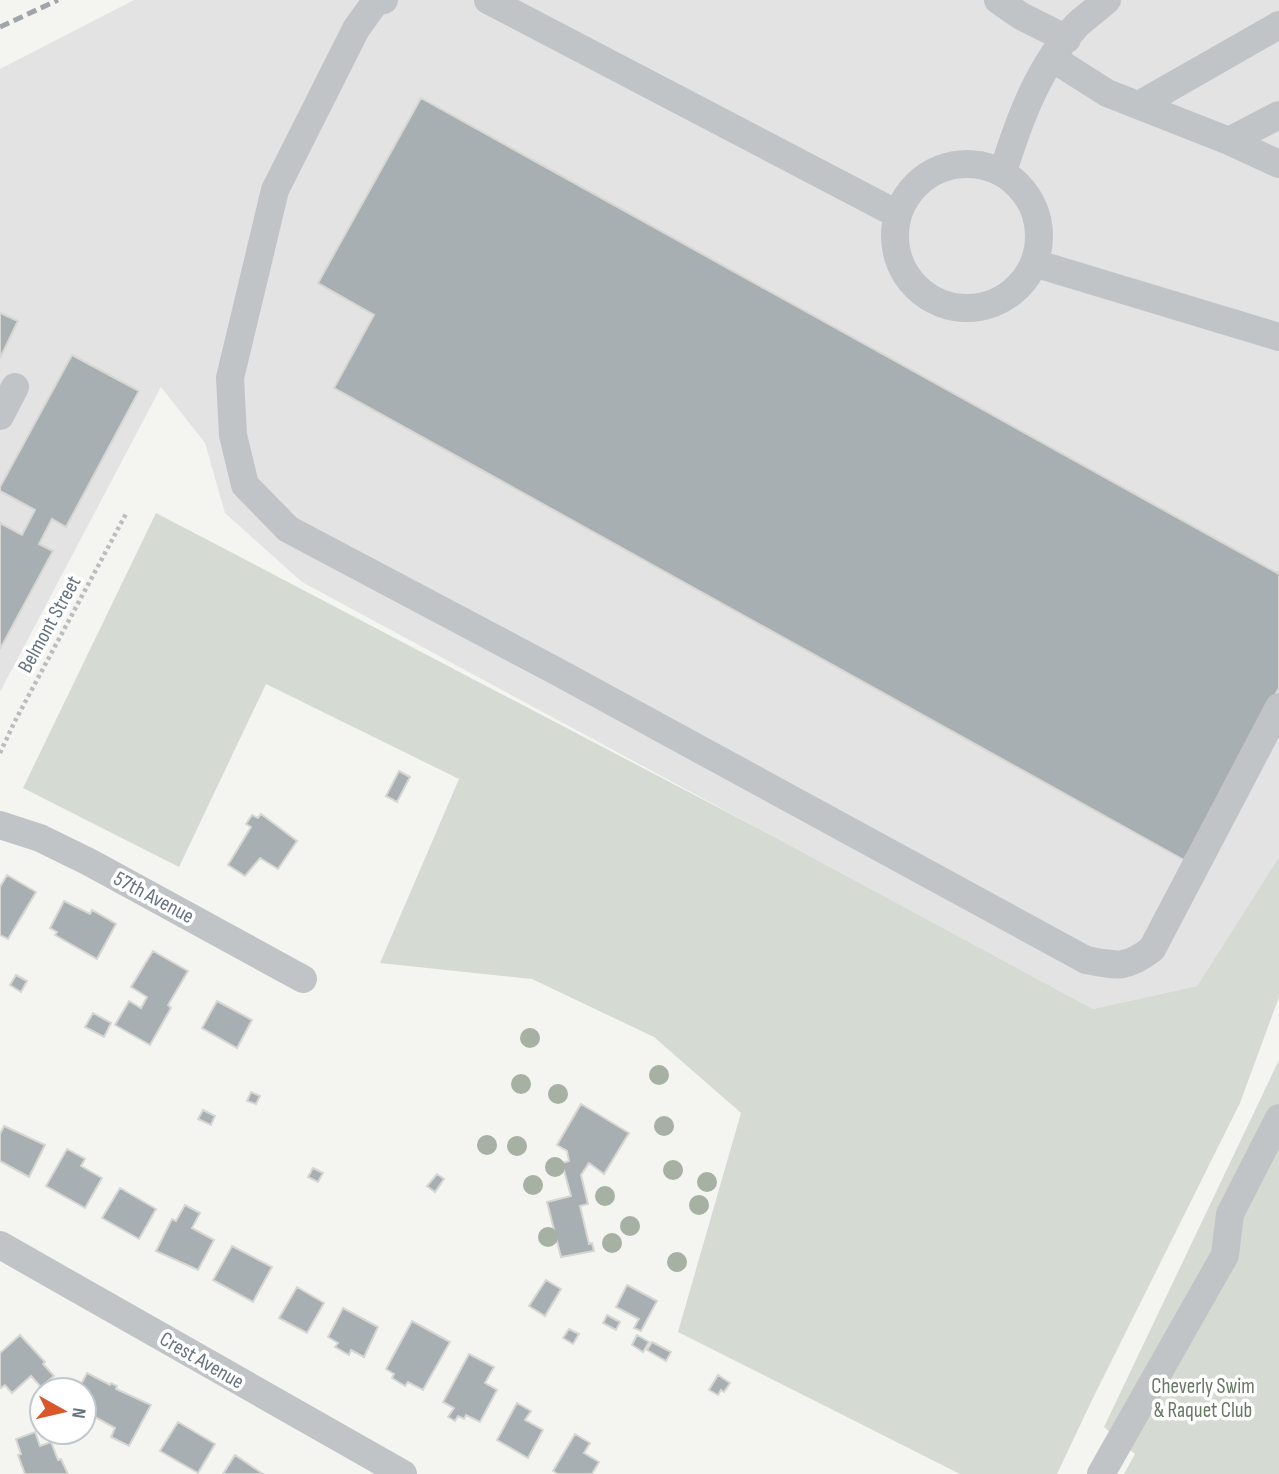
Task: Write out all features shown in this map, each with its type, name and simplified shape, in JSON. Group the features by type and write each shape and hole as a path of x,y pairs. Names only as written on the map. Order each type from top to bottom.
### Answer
{"street":[{"path":"384,0 376,1 356,29 275,190 230,378 233,435 246,485 288,529 1086,960 1113,965 1134,962 1152,948 1279,707"},
{"path":"488,0 897,214"},
{"path":"998,0 1059,48 1107,93 1229,141 1279,164"},
{"path":"1003,172 1020,118 1059,48 1078,25 1107,0"},
{"path":"1139,105 1279,25"},
{"path":"1229,141 1279,115"},
{"path":"960,163 981,164 1003,172 1024,190 1037,217 1039,244 1034,264 1024,281 1009,295 992,304 967,309 946,306 925,296 909,280 900,265 895,247 897,214 909,192 936,170 960,163"},
{"path":"1034,264 1279,337"},
{"path":"0,416 15,387"},
{"name":"57th Avenue","path":"0,825 40,838 89,862 303,979"},
{"path":"1106,1472 1225,1255 1230,1214 1279,1118"},
{"name":"Crest Avenue","path":"0,1245 389,1470"}],"path":[{"name":"Belmont Street","path":"0,753 15,720 127,512"}],"shaded area":[{"path":"134,0 1279,0 1279,857 1197,986 1093,1009 302,582 225,513 205,443 161,387 0,692 0,69"}],"green space":[{"path":"156,513 767,833 1093,1009 1197,986 1279,857 1279,997 1240,1103 1057,1474 960,1474 678,1332 741,1113 654,1037 532,979 380,963 459,779 266,684 179,867 23,788"},
{"name":"Cheverly Swim & Raquet Club","path":"1279,1060 1279,1474 1124,1474 1135,1454 1104,1427"}],"building":[{"path":"421,98 1279,574 1279,688 1184,860 334,388 374,315 318,283"},
{"path":"0,313 18,321 0,358"},
{"path":"72,355 139,391 66,527 52,519 39,544 53,551 0,649 0,523 22,535 35,510 0,491 0,487"},
{"path":"399,771 410,777 397,802 386,796"},
{"path":"261,814 297,841 278,869 260,858 245,876 228,865 251,827 246,824 252,815 258,818"},
{"path":"7,875 36,892 8,939 0,935 0,887"},
{"path":"64,901 90,914 92,910 116,924 97,959 55,935 57,932 50,928"},
{"path":"153,951 188,971 168,1005 171,1008 150,1045 115,1025 129,1001 141,1008 147,997 131,987"},
{"path":"16,975 27,981 21,992 10,985"},
{"path":"217,1001 252,1020 237,1048 202,1028"},
{"path":"93,1013 111,1023 104,1037 85,1027"},
{"path":"251,1092 260,1096 256,1104 247,1101"},
{"path":"581,1104 629,1133 604,1174 589,1163 581,1175 588,1204 580,1206 589,1244 592,1243 594,1251 561,1257 547,1202 571,1196 562,1163 569,1161 567,1151 557,1145"},
{"path":"203,1110 215,1116 211,1125 198,1119"},
{"path":"4,1126 45,1145 29,1177 0,1161 0,1134"},
{"path":"67,1149 85,1159 81,1166 102,1178 85,1208 46,1186"},
{"path":"313,1168 323,1173 318,1182 308,1177"},
{"path":"437,1174 444,1179 435,1192 427,1186"},
{"path":"120,1188 156,1209 139,1239 102,1218"},
{"path":"185,1205 200,1213 192,1228 214,1240 198,1270 156,1251 172,1219 176,1221"},
{"path":"232,1246 272,1267 253,1302 213,1280"},
{"path":"546,1280 561,1289 545,1316 529,1306"},
{"path":"627,1285 657,1301 641,1331 634,1328 639,1319 616,1307"},
{"path":"297,1287 324,1303 307,1333 279,1318"},
{"path":"343,1308 378,1327 364,1357 351,1350 349,1355 335,1347 338,1343 328,1337"},
{"path":"607,1315 620,1322 616,1330 603,1323"},
{"path":"412,1321 450,1342 423,1390 408,1382 405,1386 392,1378 394,1374 386,1369"},
{"path":"569,1329 579,1334 573,1344 563,1338"},
{"path":"20,1335 54,1376 28,1376 12,1393 5,1385 1,1388 0,1386 0,1353"},
{"path":"637,1335 649,1342 643,1352 632,1345"},
{"path":"652,1342 671,1352 666,1361 647,1350"},
{"path":"469,1354 494,1367 485,1383 497,1390 480,1422 466,1415 464,1419 458,1416 455,1421 448,1417 454,1408 443,1402"},
{"path":"718,1375 730,1383 724,1392 721,1390 718,1395 709,1390"},
{"path":"98,1379 151,1405 129,1446 111,1437 115,1428 98,1419"},
{"path":"517,1403 531,1411 525,1420 543,1430 528,1458 497,1440"},
{"path":"178,1422 215,1444 198,1473 160,1451"},
{"path":"575,1434 590,1443 584,1453 599,1462 592,1474 558,1474 553,1471"},
{"path":"28,1435 28,1446 53,1446 68,1474 25,1474 16,1439"},
{"path":"235,1455 263,1474 223,1474"}],"railway":[{"path":"0,27 58,0"}]}
